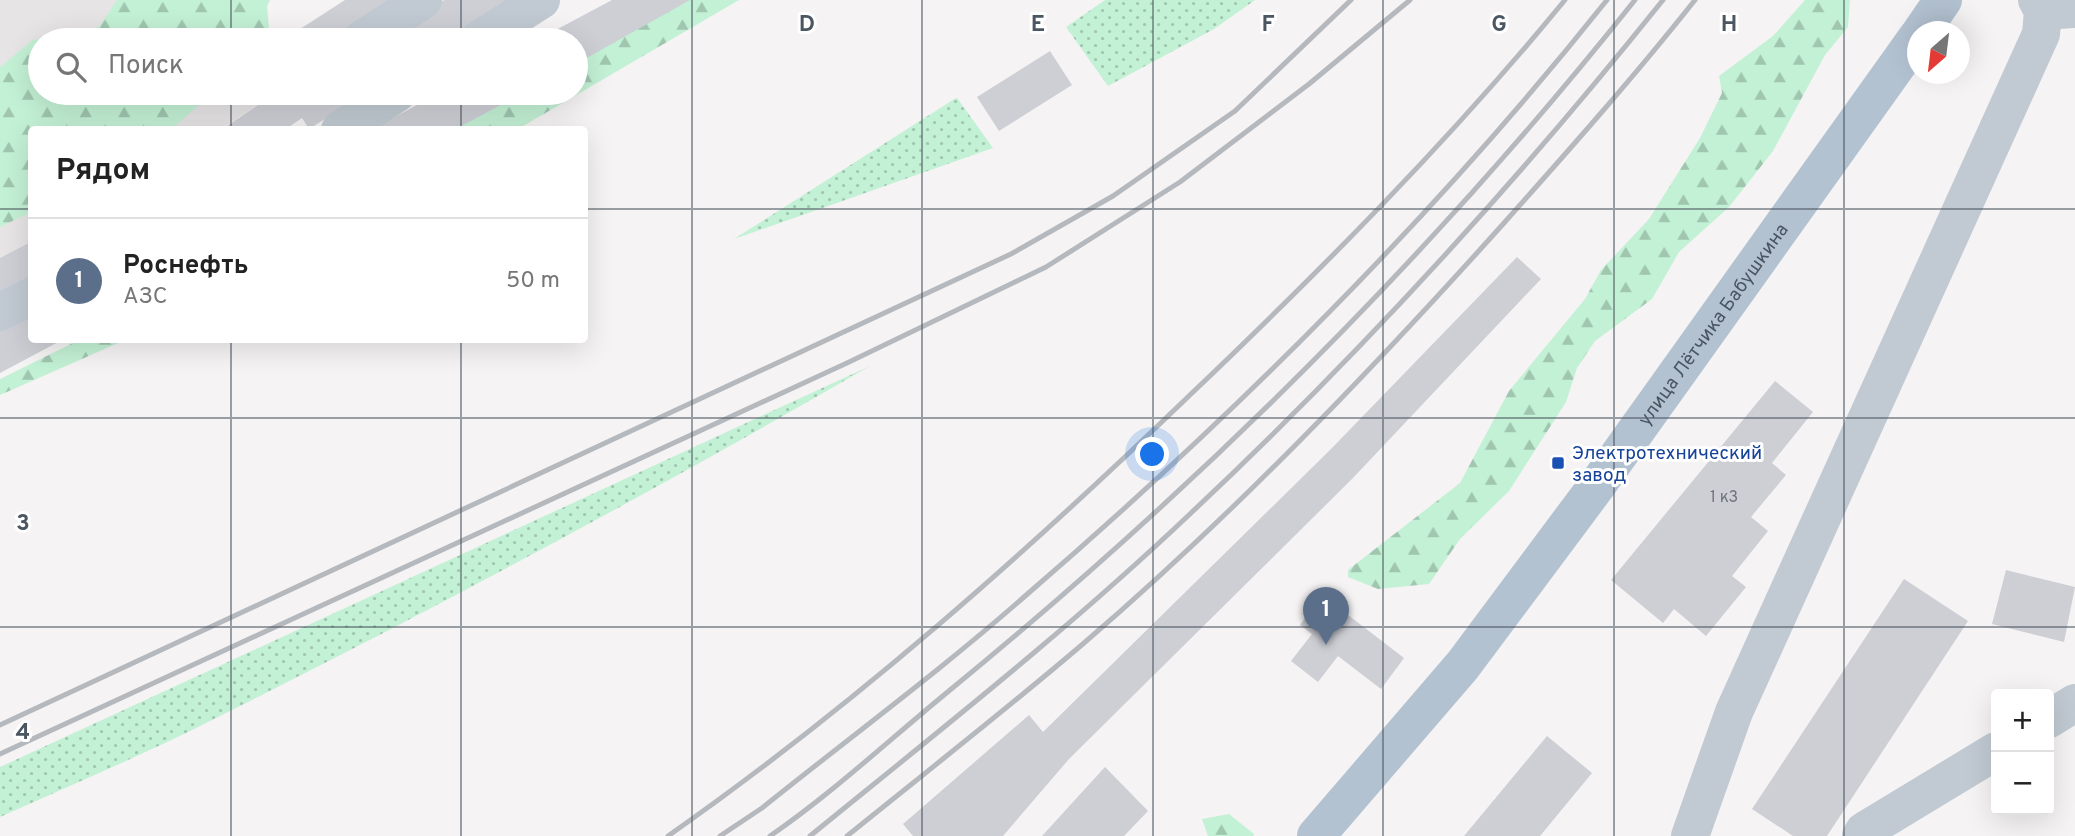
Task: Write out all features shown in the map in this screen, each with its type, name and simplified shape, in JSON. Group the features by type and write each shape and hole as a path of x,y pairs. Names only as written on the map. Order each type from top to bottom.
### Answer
{"main road":[{"path":"1929,21 1943,0"},
{"name":"улица Лётчика Бабушкина","path":"1316,836 1463,665 1598,484 1907,50"}],"lane":[{"path":"380,28 423,0"},
{"path":"497,28 541,0"},
{"path":"1690,836 1734,712 2052,7"},
{"path":"346,126 379,105"},
{"path":"0,312 28,298"},
{"path":"2054,716 2075,703"},
{"path":"1861,836 1864,831 1994,752"}],"shaded area":[{"path":"0,0 244,0 101,28 28,28 28,105 258,105 226,126 28,126 28,243 0,258"}],"green space":[{"path":"117,0 270,0 267,6 269,28 94,28 99,27"},
{"path":"680,0 739,0 588,88 588,57"},
{"path":"1105,0 1255,0 1214,29 1108,86 1066,27"},
{"path":"1805,0 1850,0 1848,27 1825,55 1773,151 1729,207 1679,252 1652,299 1595,341 1577,368 1566,402 1509,491 1460,539 1429,584 1378,589 1348,577 1348,570 1460,483 1509,391 1585,299 1601,270 1649,219 1700,138 1722,93 1719,76 1773,36"},
{"path":"28,44 28,105 199,105 175,126 28,126 28,213 0,227 0,67"},
{"path":"956,98 993,148 734,239"},
{"path":"463,105 559,105 523,126 429,126"},
{"path":"73,343 118,343 0,395 0,379"},
{"path":"870,366 626,504 379,635 186,733 0,817 0,767"},
{"path":"1229,814 1254,834 1253,836 1208,836 1202,819"}],"building":[{"path":"345,0 402,0 359,28 302,28"},
{"path":"444,0 510,0 467,28 401,28"},
{"path":"612,0 690,0 588,57 588,28 560,28"},
{"path":"1050,51 1072,85 999,131 977,97"},
{"path":"258,105 347,105 314,126 307,126 302,118 290,126 227,126"},
{"path":"417,105 501,105 461,126 378,126"},
{"path":"28,243 28,278 0,291 0,258"},
{"path":"1517,257 1541,279 1352,479 1069,759 1003,836 913,836 903,824 1029,715 1043,732 1331,449"},
{"path":"28,313 28,343 56,343 0,373 0,328"},
{"path":"1775,381 1813,412 1772,463 1786,475 1751,517 1768,531 1732,576 1746,587 1706,636 1674,609 1663,623 1611,580"},
{"path":"2006,570 2075,587 2064,642 1992,624"},
{"path":"1904,579 1968,621 1827,836 1793,836 1752,809"},
{"path":"1322,595 1404,658 1381,689 1338,656 1318,682 1291,661 1312,634 1300,625"},
{"path":"1547,736 1592,773 1540,836 1464,836"},
{"path":"1105,767 1148,811 1124,836 1042,836"}],"railway":[{"path":"0,725 1011,254 1113,196 1235,111 1351,0"},
{"path":"0,754 847,363 1046,267 1180,182 1309,84 1410,0"},
{"path":"668,836 806,734 872,680 1003,569 1129,453 1384,203 1476,103 1565,0"},
{"path":"720,836 762,808 960,651 1179,458 1255,386 1402,237 1541,81 1607,0"},
{"path":"770,836 837,785 1038,616 1220,452 1394,278 1557,95 1635,0"},
{"path":"810,836 1051,638 1145,556 1254,453 1436,265 1552,134 1663,0"},
{"path":"847,836 1084,643 1194,544 1301,440 1528,196 1695,0"}],"place":[{"name":"Электротехнический завод","path":"1558,463"},
{"name":"Роснефть","path":"1326,645"}]}
